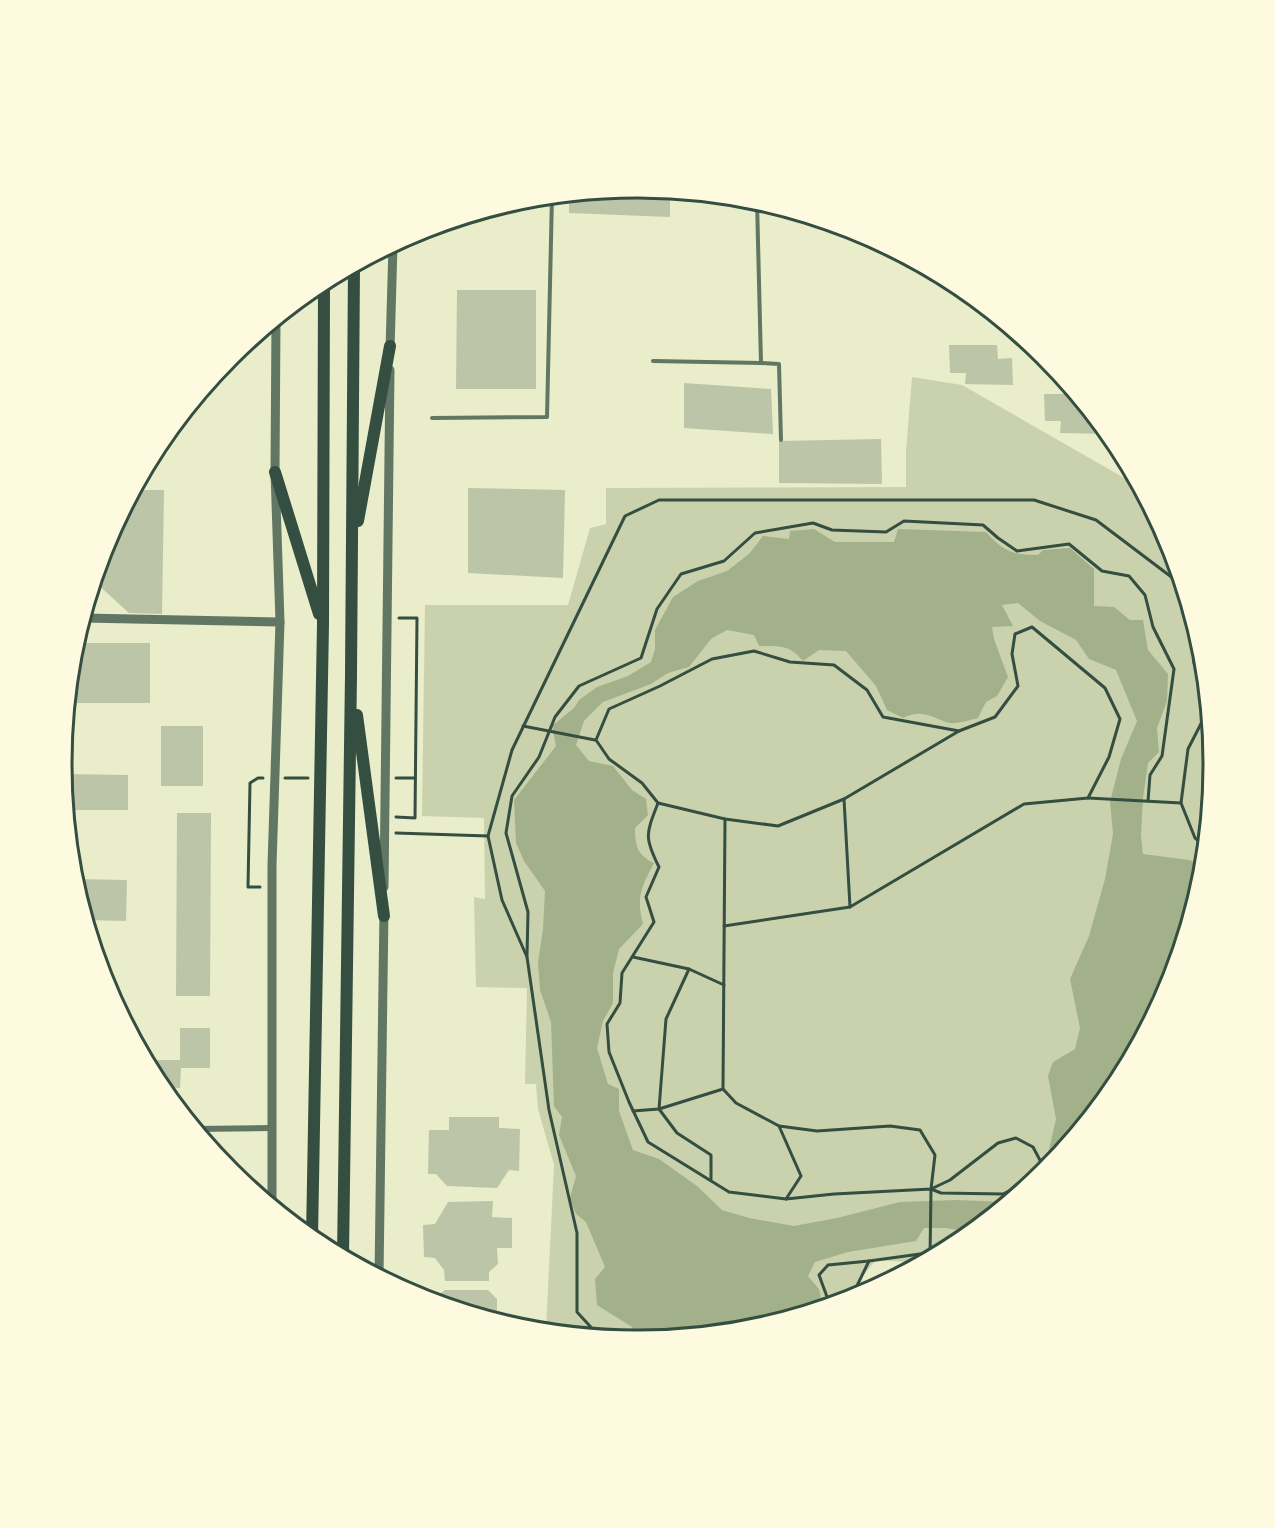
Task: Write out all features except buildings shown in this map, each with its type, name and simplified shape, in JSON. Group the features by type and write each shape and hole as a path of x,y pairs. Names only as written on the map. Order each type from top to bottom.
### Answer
{"highway":[{"path":"343,1247 354,275"},
{"path":"312,1226 323,624 324,293"},
{"path":"352,552 390,346"},
{"path":"274,472 323,624"},
{"path":"351,675 384,916"}],"street":[{"path":"377,1266 393,254"},
{"path":"272,1195 272,865 280,622 274,472 276,330"},
{"path":"91,618 280,622"},
{"path":"206,1130 272,1128"}],"lane":[{"path":"432,418 547,417 552,205"},
{"path":"757,211 761,363"},
{"path":"653,361 779,364 781,440"}],"path":[{"path":"527,957 502,900 488,836 512,750 624,516 659,500 1034,500 1096,520 1171,577"},
{"path":"591,1327 577,1311 577,1233 549,1110 527,957 528,912 518,869 506,833 512,796 539,757 555,717 579,686 641,658 657,609 681,574 724,561 755,534 813,523 832,530 886,532 904,521 983,525 1017,551 1069,544 1102,571 1129,576 1145,595 1153,627 1174,669 1162,756 1150,775 1148,801"},
{"path":"385,817 415,818 417,618 387,618"},
{"path":"524,726 596,740 609,759 642,783 658,803 725,819 778,826 844,799 959,731 995,717 1018,687 1012,654 1015,634 1032,627 1105,688 1120,719 1108,757 1088,798"},
{"path":"596,740 609,709 660,687 712,658 754,651 790,662 834,665 867,690 883,717 959,731"},
{"path":"1198,840 1181,803 1188,749 1202,723"},
{"path":"248,887 250,783 258,778 270,778"},
{"path":"281,778 314,778"},
{"path":"393,778 415,778"},
{"path":"724,926 850,908 1024,804 1088,798 1181,803"},
{"path":"844,799 850,908"},
{"path":"658,803 648,827 648,846 659,867 646,897 654,922 622,973 620,1003 607,1024 609,1052 648,1142 729,1192 786,1199 931,1189 950,1180 998,1143 1016,1138 1033,1147 1040,1161"},
{"path":"725,819 723,1089 736,1103 779,1126 817,1131 890,1126 921,1130 935,1155 931,1189 930,1248"},
{"path":"385,833 488,836"},
{"path":"633,957 689,969 724,985"},
{"path":"689,969 666,1019 659,1108 677,1133 711,1155 711,1179"},
{"path":"633,1111 659,1108 723,1089"},
{"path":"779,1126 801,1176 786,1199"},
{"path":"931,1189 941,1193 1006,1193"},
{"path":"827,1296 819,1275 828,1265 921,1253"},
{"path":"858,1284 869,1261"}],"shaded area":[{"path":"912,377 962,385 1126,479 1145,514 1173,582 1184,618 1198,690 1202,727 1202,801 1198,838 1184,910 1160,980 1145,1014 1108,1078 1063,1137 1037,1164 982,1213 920,1254 905,1262 876,1260 855,1286 784,1310 748,1319 711,1325 638,1330 546,1322 554,1165 538,1109 536,1084 525,1084 527,988 476,987 474,897 485,899 484,818 422,816 425,605 568,605 590,528 606,524 606,488 906,487 906,451"},
{"path":"814,529 835,542 894,542 898,529 986,532 1003,548 1015,553 1038,555 1043,550 1070,548 1094,569 1094,606 1114,607 1130,620 1143,620 1148,650 1168,674 1167,701 1157,728 1159,752 1148,763 1143,798 1141,835 1143,854 1194,862 1192,874 1173,946 1145,1014 1108,1078 1063,1137 1049,1152 1056,1119 1048,1076 1053,1062 1075,1049 1080,1028 1070,979 1089,936 1105,879 1113,834 1110,802 1121,759 1137,721 1116,670 1089,659 1076,640 1040,621 1018,603 1002,605 1013,626 992,627 1008,677 997,696 986,702 978,718 964,722 950,723 922,714 903,718 887,710 876,686 846,651 819,650 803,661 788,649 778,646 759,646 754,635 727,630 711,639 689,667 668,673 651,684 603,702 584,721 576,745 589,761 613,766 632,790 646,799 648,815 635,828 636,840 638,849 644,857 654,863 641,893 640,907 643,924 619,949 613,973 613,1003 603,1021 597,1048 608,1084 619,1089 619,1111 633,1150 659,1159 697,1186 722,1210 749,1218 794,1226 900,1202 995,1202 958,1230 924,1228 916,1241 848,1252 815,1262 808,1276 819,1289 821,1298 819,1299 748,1319 711,1325 633,1330 597,1305 595,1279 605,1267 586,1222 576,1214 570,1198 576,1176 559,1135 562,1117 554,1106 551,1022 540,990 538,963 545,891 524,861 516,843 514,800 556,746 552,726 574,708 579,700 597,687 628,676 651,662 655,649 655,630 673,597 698,581 727,571 749,554 763,536 789,539 790,531"}]}
